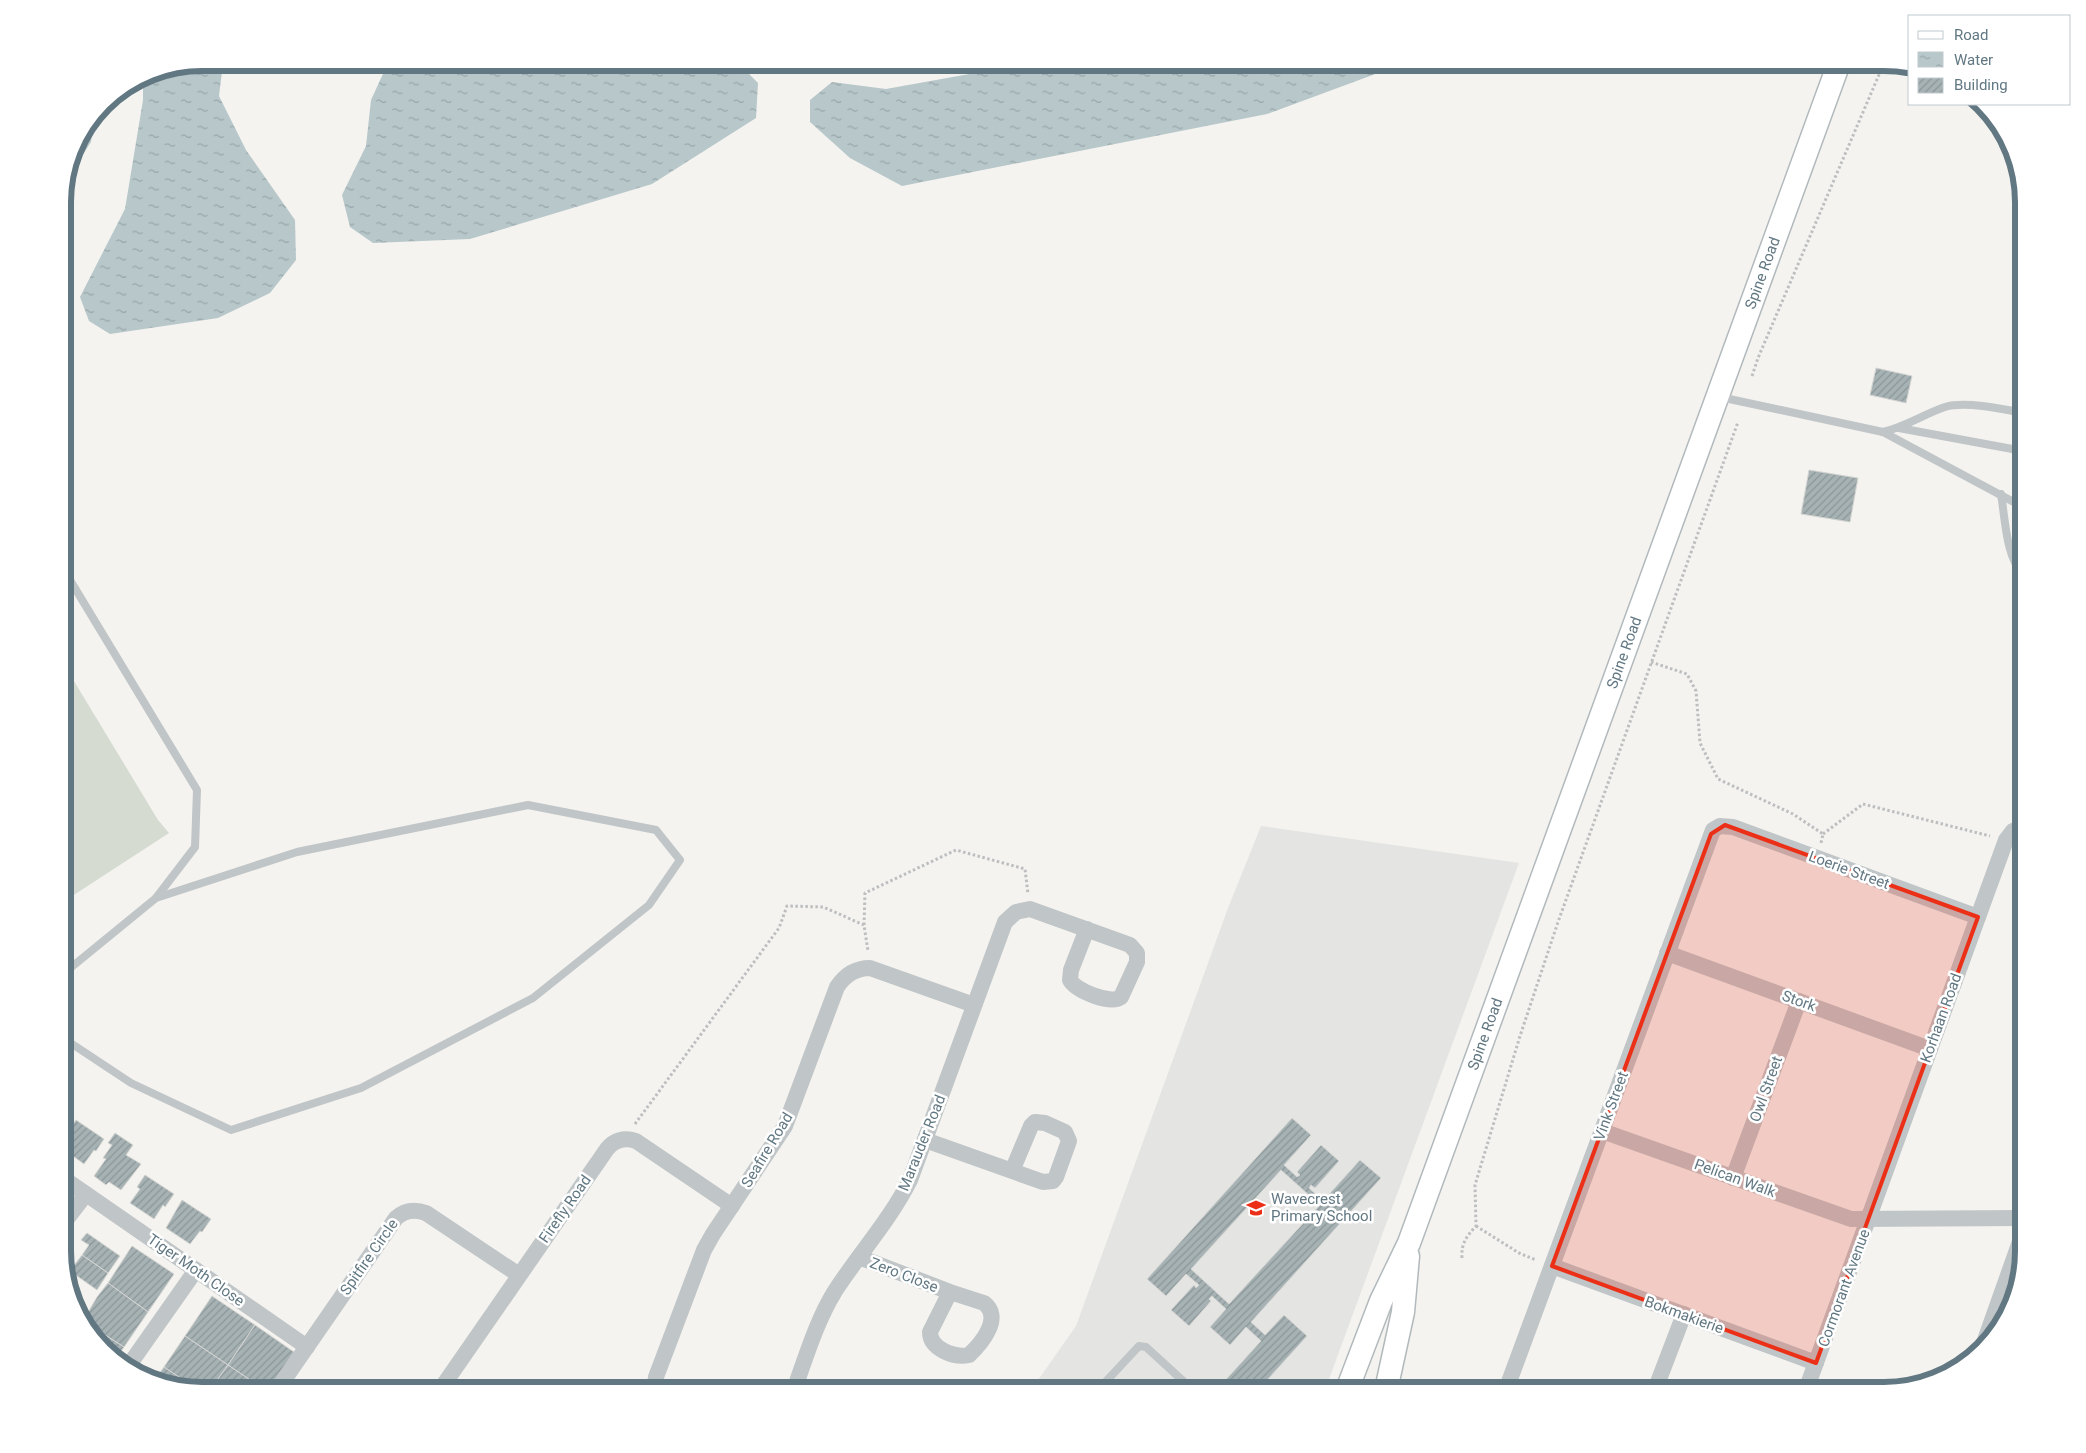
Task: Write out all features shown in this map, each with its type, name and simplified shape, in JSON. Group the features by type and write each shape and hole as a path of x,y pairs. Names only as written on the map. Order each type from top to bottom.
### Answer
{"main road":[{"name":"Spine Road","path":"1350,1382 1381,1301 1409,1243 1837,71"},
{"name":"Spine Road","path":"1388,1382 1403,1312 1409,1243"}],"street":[{"name":"Loerie Street","path":"1720,826 1734,827 1978,917"},
{"name":"Vink Street","path":"1509,1382 1711,834 1713,830 1720,826"},
{"path":"2006,840 2015,830"},
{"name":"Korhaan Road","path":"1869,1218 2006,840"},
{"path":"1023,910 1088,928 1130,945 1137,952 1137,962 1118,1000 1108,1000 1076,987 1070,980 1071,970 1088,928"},
{"name":"Marauder Road","path":"797,1382 821,1317 835,1292 904,1191 925,1140 1002,926 1008,918 1023,910"},
{"name":"Stork","path":"1667,953 1930,1049"},
{"path":"870,968 974,1005"},
{"name":"Seafire Road","path":"655,1382 704,1250 785,1126 837,987 850,973 870,968"},
{"name":"Owl Street","path":"1733,1178 1798,1001"},
{"name":"Pelican Walk","path":"1602,1131 1832,1214 1851,1219 1869,1218"},
{"path":"625,1139 641,1144 732,1206"},
{"name":"Firefly Road","path":"446,1382 607,1149 614,1142 625,1139"},
{"path":"925,1140 1012,1171"},
{"name":"Tiger Moth Close","path":"72,1184 307,1346"},
{"path":"72,1212 86,1194"},
{"name":"Spitfire Circle","path":"282,1382 396,1218 404,1212 415,1210 426,1213 519,1276"},
{"name":"Cormorant Avenue","path":"1809,1382 1869,1218 2015,1218"},
{"name":"Zero Close","path":"859,1257 950,1292"},
{"path":"1989,1328 2014,1260"},
{"name":"Bokmakierie","path":"1552,1266 1816,1363"},
{"path":"132,1361 196,1270"},
{"path":"1658,1382 1684,1314"}],"lane":[{"path":"1717,396 1883,432 2015,502"},
{"path":"1883,432 1899,428 1947,406 1978,406 2015,412"},
{"path":"1899,428 2015,449"},
{"path":"2002,494 2010,549 2015,564"},
{"path":"72,583 197,790 195,847 156,898 72,967"},
{"path":"72,1044 131,1083 231,1130 361,1088 533,998 649,905 680,860 656,830 528,805 297,852 156,898"},
{"path":"1106,1382 1142,1345 1184,1382"}],"path":[{"path":"1752,376 1881,71"},
{"path":"1462,1258 1461,1249 1465,1240 1476,1226 1475,1185 1558,922 1738,422"},
{"path":"1651,662 1687,674 1696,691 1700,743 1718,779 1793,814 1823,834"},
{"path":"1817,858 1823,834 1863,804 2006,840"},
{"path":"870,968 864,925 865,892 956,850 1025,869 1023,910"},
{"path":"625,1139 778,928 787,906 823,907 864,925"},
{"path":"1476,1226 1519,1253 1552,1266"}],"highlighted area":[{"path":"1725,825 1978,917 1816,1363 1552,1266 1711,834"}],"shaded area":[{"path":"72,678 158,820 169,833 72,896"},
{"name":"Wavecrest Primary School","path":"1261,826 1519,863 1328,1382 1037,1382 1076,1326 1228,908"}],"water":[{"path":"222,71 219,96 246,150 295,220 296,260 270,293 218,318 110,334 89,321 80,297 125,209 143,100 143,86 160,78 185,72"},
{"path":"384,71 746,71 758,83 756,118 652,184 470,239 373,243 350,227 342,195 366,146 371,100"},
{"path":"986,71 1383,71 1267,114 902,186 850,158 810,122 810,100 832,82 886,89"},
{"path":"92,131 91,142 78,163"}],"building":[{"path":"1876,368 1912,376 1906,403 1870,395"},
{"path":"1809,470 1858,478 1850,522 1801,514"},
{"path":"1292,1118 1311,1135 1284,1165 1297,1177 1300,1175 1297,1172 1321,1145 1339,1161 1315,1188 1311,1185 1309,1188 1323,1201 1360,1160 1381,1178 1251,1322 1265,1335 1284,1315 1307,1336 1265,1382 1224,1382 1261,1341 1246,1327 1230,1345 1210,1327 1226,1309 1212,1296 1209,1299 1211,1301 1189,1326 1171,1310 1194,1285 1196,1288 1199,1285 1186,1274 1166,1296 1147,1279","holes":["1281,1170 1320,1205 1229,1304 1191,1269"]},
{"path":"76,1120 104,1139 84,1164 72,1155 72,1125"},
{"path":"115,1133 133,1145 126,1155 141,1164 121,1190 109,1182 106,1185 94,1176 106,1159 103,1158 112,1145 108,1143"},
{"path":"145,1175 174,1194 165,1207 163,1205 154,1219 130,1203 140,1189 137,1187"},
{"path":"182,1200 211,1219 190,1244 166,1228"},
{"path":"87,1233 120,1256 108,1273 82,1255 89,1245 81,1240"},
{"path":"132,1246 174,1274 148,1312 108,1283"},
{"path":"82,1255 108,1273 97,1290 74,1274 73,1267"},
{"path":"108,1283 148,1312 124,1347 99,1331 89,1316 88,1313"},
{"path":"212,1296 255,1325 228,1365 185,1336"},
{"path":"255,1325 294,1352 273,1382 253,1382 228,1365"},
{"path":"99,1331 124,1347 120,1352"},
{"path":"185,1336 228,1365 216,1382 184,1381 164,1367"},
{"path":"228,1365 253,1382 216,1382"},
{"path":"164,1367 184,1381 160,1375"}],"place":[{"name":"Wavecrest Primary School","path":"1256,1208"}]}
